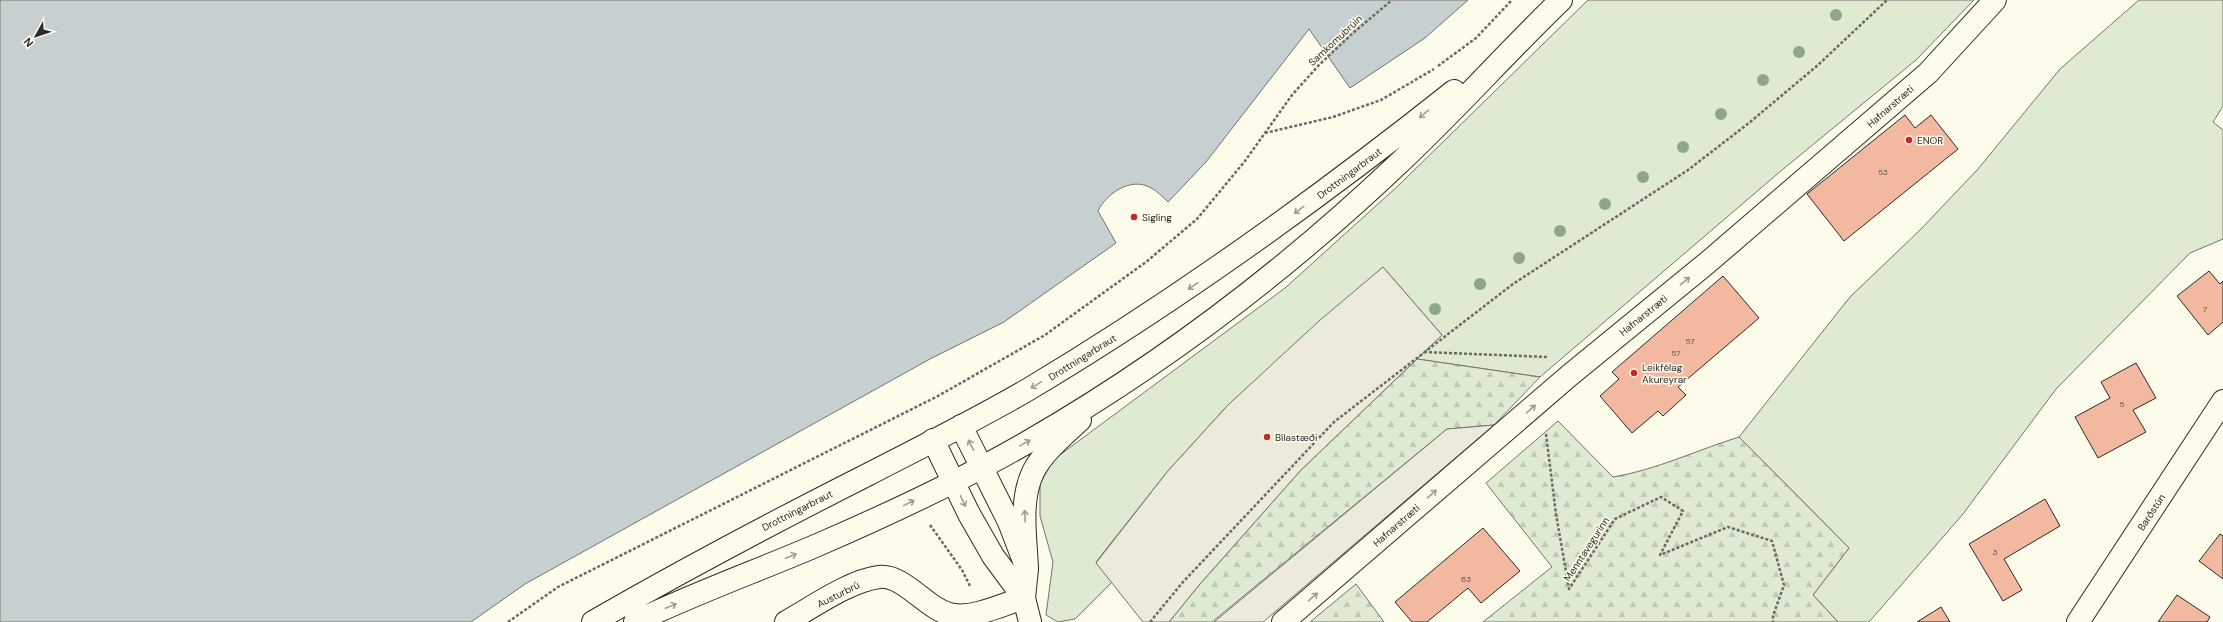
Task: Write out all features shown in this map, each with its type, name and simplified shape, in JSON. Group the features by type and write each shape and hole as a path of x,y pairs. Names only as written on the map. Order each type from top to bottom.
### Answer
{"main road":[{"name":"Drottningarbraut","path":"635,622 814,547 953,482 1025,443 1109,393 1218,315 1337,219 1399,164 1531,28 1561,0"},
{"name":"Hafnarstræti","path":"1283,622 1527,412 1708,263 1928,73 1995,0"},
{"name":"Drottningarbraut","path":"593,622 682,570 961,426 1029,389 1163,307 1249,248 1368,158 1531,28"},
{"path":"1030,622 1024,598 1027,569 1025,510 1027,490 1034,471 1048,451 1109,393"},
{"name":"Barðstún","path":"2078,622 2223,402"},
{"path":"961,426 1009,522 1027,569"},
{"path":"933,440 953,482 993,556 1024,598"},
{"name":"Austurbrú","path":"786,622 857,583 880,577 903,584 932,606 953,615 973,614 1024,598"}],"path":[{"name":"Samkomubrúin","path":"508,622 558,587 938,396 1045,335 1146,262 1197,219 1245,161 1292,95 1319,65 1353,33 1392,0"},
{"path":"1265,133 1333,117 1381,100 1438,66 1476,38 1512,0"},
{"path":"1150,622 1184,582 1334,422 1513,284 1688,170 1749,123 1818,65 1886,0"},
{"path":"1424,352 1549,357"},
{"name":"Menntavegurinn","path":"1527,412 1546,435 1556,514 1570,589 1615,519 1661,497 1683,511 1660,555 1728,527 1772,540 1784,585 1773,616 1773,622"},
{"path":"929,523 962,570 982,611"}],"green space":[{"path":"1588,0 1974,0 1916,60 1782,170 1540,377 1417,359 1442,335 1383,267 1228,405 1167,472 1096,562 1112,582 1075,619 1058,622 1046,615 1053,562 1040,516 1040,484 1053,460 1285,288 1399,185"},
{"path":"2139,0 2223,0 2223,106 2213,122 2223,130 2223,239 2190,253 2056,389 1963,514 1869,622 1838,622 1813,595 1849,548 1739,437 1850,297 1920,230 1978,169 2060,69"},
{"path":"1417,359 1540,377 1494,425 1447,429 1212,622 1169,622 1200,584 1301,470"},
{"path":"1558,421 1613,477 1661,465 1739,437 1849,548 1813,595 1838,622 1483,622 1552,567 1486,483"},
{"path":"1356,584 1384,622 1310,622"}],"shaded area":[{"path":"0,0 1468,0 1425,38 1350,88 1309,29 1206,162 1168,202 1158,192 1151,188 1135,184 1120,189 1107,199 1098,211 1116,243 1004,322 930,359 525,584 471,622 0,622"},
{"name":"Bílastæði","path":"1383,267 1442,335 1301,470 1200,584 1169,622 1143,622 1096,563 1167,472 1228,405 1319,321"},
{"path":"1494,425 1263,622 1214,622 1447,429"}],"building":[{"path":"1905,115 1915,128 1931,115 1958,149 1844,241 1807,194"},
{"path":"2209,271 2220,284 2223,281 2223,322 2208,335 2177,296"},
{"path":"1723,276 1759,318 1678,387 1686,395 1663,416 1658,411 1632,433 1600,396 1619,379 1612,372"},
{"path":"2136,363 2156,398 2133,410 2146,432 2098,458 2075,417 2110,398 2101,382"},
{"path":"2045,499 2060,526 2004,559 2022,590 2003,601 1969,544"},
{"path":"1483,528 1520,571 1481,603 1468,588 1427,622 1412,622 1395,602"},
{"path":"2220,534 2223,536 2223,579 2199,561"},
{"path":"2177,595 2210,617 2207,622 2158,622"},
{"path":"1941,607 1950,622 1917,622"}],"place":[{"name":"ENOR","path":"1909,140"},
{"name":"Sigling","path":"1134,217"},
{"name":"Leikfélag Akureyrar","path":"1634,373"},
{"name":"Bílastæði","path":"1267,437"}]}
